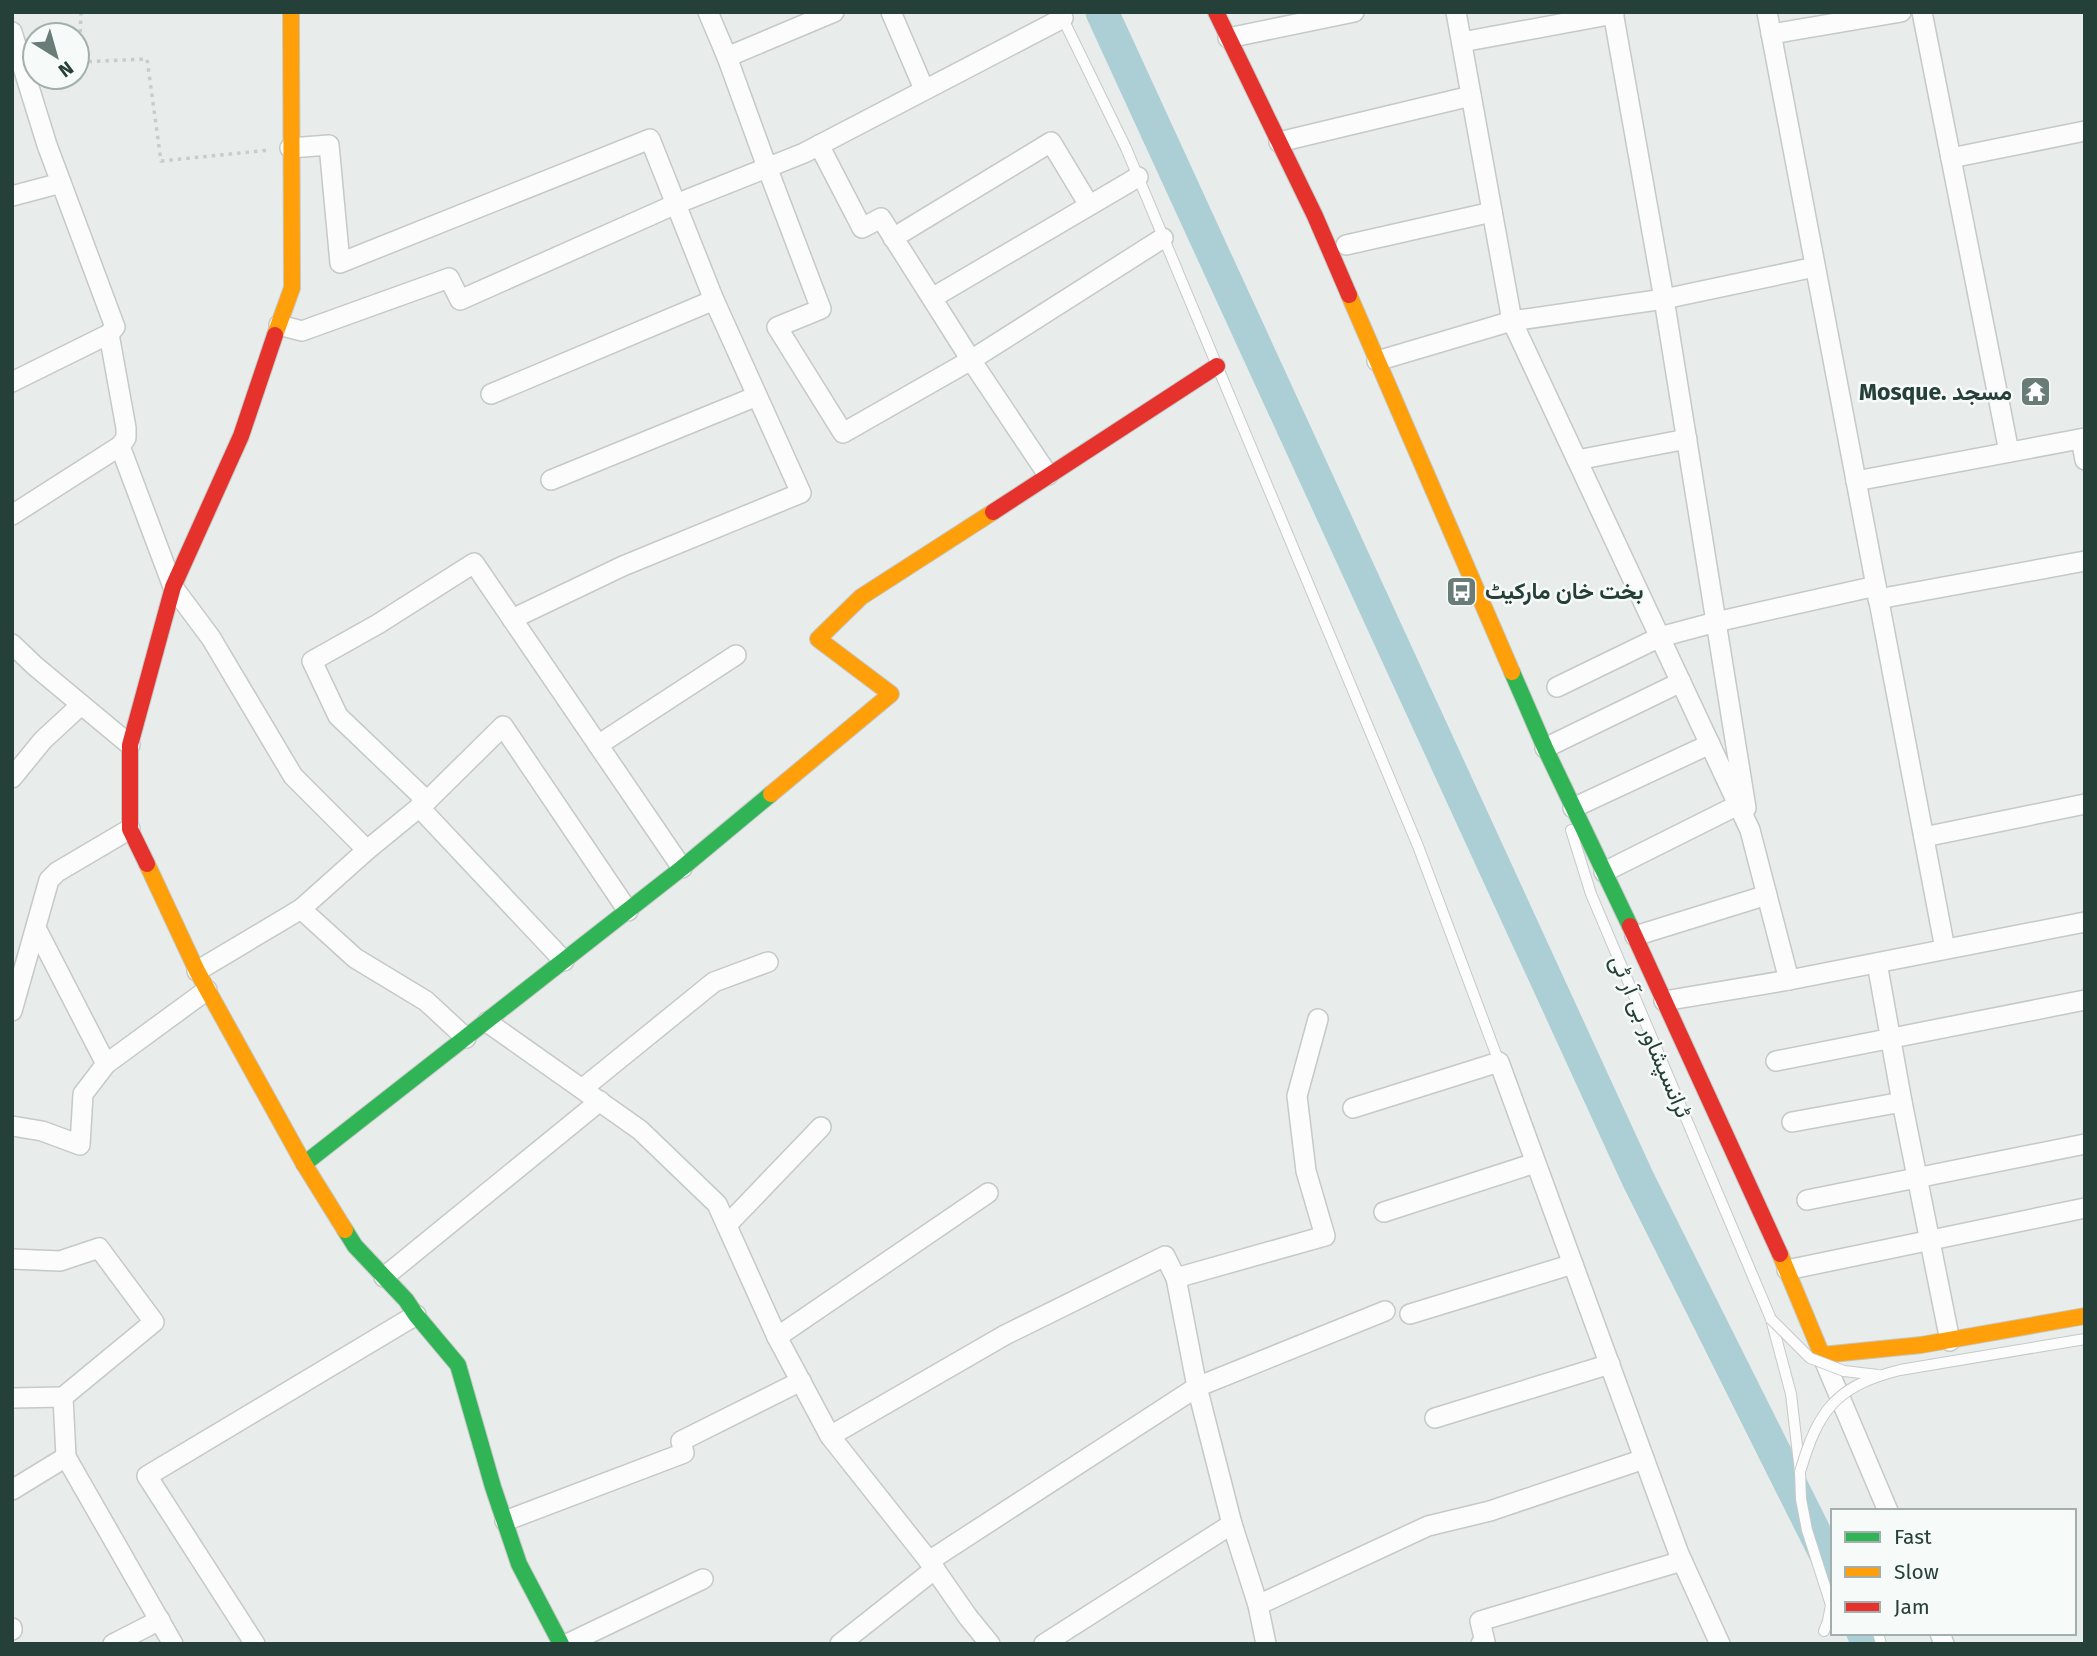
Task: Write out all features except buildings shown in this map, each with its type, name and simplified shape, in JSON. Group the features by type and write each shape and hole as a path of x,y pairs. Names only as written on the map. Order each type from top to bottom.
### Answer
{"street":[{"path":"291,12 292,288 241,436 173,587 130,745 130,829 197,971 304,1164 355,1246 406,1300 458,1365 489,1476 519,1564 561,1644"},
{"path":"708,12 821,309 777,327 843,433 971,360 1163,237"},
{"path":"727,57 834,12"},
{"path":"891,12 924,89"},
{"path":"1216,12 1315,216 1545,748 1635,936 1787,1270 1887,1509"},
{"path":"1228,38 1354,12"},
{"path":"1457,12 1512,321 1750,830"},
{"path":"1767,12 1945,949"},
{"path":"1771,34 1901,12"},
{"path":"1922,12 2009,452"},
{"path":"1462,42 1613,13 1664,299 1750,830 1789,980"},
{"path":"279,325 302,331 449,278 460,300 676,204 819,145 1062,15"},
{"path":"12,32 47,145 115,327 108,334 12,382"},
{"path":"1279,142 1471,96"},
{"path":"1951,158 2085,131"},
{"path":"290,148 329,145 340,263 650,139 714,300 801,493 623,566 512,619"},
{"path":"893,237 1051,142 1089,205"},
{"path":"819,145 862,228 881,218 1048,475"},
{"path":"932,298 1138,177"},
{"path":"12,196 61,183"},
{"path":"1346,245 1492,212"},
{"path":"1377,360 1512,321 1664,299 1815,267"},
{"path":"491,394 714,300"},
{"path":"12,515 120,446 126,438 108,334"},
{"path":"304,1164 682,869 891,694 818,639 861,597 1217,366"},
{"path":"551,480 757,396"},
{"path":"1577,460 1687,439"},
{"path":"1856,481 2083,439 2085,460"},
{"path":"120,446 173,587 211,638 293,776 367,850"},
{"path":"1557,687 1660,637 1716,622 1877,592 2085,561"},
{"path":"564,961 423,804 338,716 312,661 378,624 474,563 682,869"},
{"path":"12,644 130,745"},
{"path":"598,746 736,655"},
{"path":"1545,748 1681,682"},
{"path":"12,778 43,740 81,705"},
{"path":"197,971 301,909 423,804 503,726 628,911"},
{"path":"1573,808 1710,744"},
{"path":"1924,837 2085,804"},
{"path":"1604,872 1738,805"},
{"path":"12,1011 49,880 57,872 130,829"},
{"path":"1635,936 1767,895"},
{"path":"301,909 355,958 426,1001 467,1038"},
{"path":"1664,1000 1789,980 2085,922"},
{"path":"36,928 106,1064"},
{"path":"582,1088 714,982 768,961"},
{"path":"1877,963 1950,1341"},
{"path":"12,1126 42,1131 80,1145 83,1094 106,1064 207,990"},
{"path":"1776,1061 2085,1000"},
{"path":"1176,1278 1325,1236 1306,1171 1297,1096 1318,1019"},
{"path":"487,1022 640,1130 717,1204 778,1337 830,1436 932,1565 990,1644"},
{"path":"1353,1108 1499,1062 1682,1561 1720,1644"},
{"path":"384,1277 600,1101"},
{"path":"1792,1122 1902,1102"},
{"path":"727,1225 821,1127"},
{"path":"1807,1199 2085,1144"},
{"path":"1384,1212 1535,1163"},
{"path":"778,1337 988,1193"},
{"path":"1787,1270 2085,1208"},
{"path":"12,1259 60,1261 99,1248 154,1322 63,1397 12,1398"},
{"path":"830,1436 1006,1335 1165,1256 1176,1278 1197,1387 1232,1524 1258,1605 1266,1644"},
{"path":"1410,1314 1573,1264"},
{"path":"841,1644 932,1565 1197,1387 1384,1311"},
{"path":"255,1644 147,1476 416,1315"},
{"path":"1822,1355 1852,1354 1950,1341 2085,1316"},
{"path":"1435,1418 1610,1364"},
{"path":"505,1521 684,1453 681,1441 801,1381"},
{"path":"63,1397 66,1457 173,1644"},
{"path":"12,1490 66,1457"},
{"path":"1258,1605 1428,1526 1490,1511 1644,1459"},
{"path":"1044,1644 1232,1524"},
{"path":"1481,1644 1485,1642 1480,1620 1682,1561"},
{"path":"568,1644 702,1579"},
{"path":"113,1644 160,1620"}],"lane":[{"path":"1062,15 1138,177 1418,846 1499,1062"},
{"name":"ٹرانسپشاور بی آر ٹی","path":"1545,748 1591,894 1771,1319 1791,1394 1801,1499 1807,1530 1831,1596"},
{"name":"ٹرانسپشاور بی آر ٹی","path":"1771,1319 1810,1358 1844,1371 1878,1376"},
{"name":"ٹرانسپشاور بی آر ٹی","path":"1800,1472 1807,1447 1828,1409 1836,1399 1859,1383 1900,1370 2085,1339"},
{"path":"1820,1644 1830,1612 1831,1596"},
{"path":"1824,1631 1831,1624"}],"path":[{"path":"81,12 79,62 147,59 161,161 290,148"}],"waterway":[{"path":"1102,12 1638,1179 1831,1565"},
{"path":"1864,1635 1868,1644"}],"traffic: fast":[{"path":"1512,672 1630,926"},
{"path":"304,1164 682,868 771,794"},
{"path":"345,1230 355,1246 406,1300 458,1365 493,1487 519,1564 561,1644"}],"traffic: slow":[{"path":"275,335 292,288 291,12"},
{"path":"1349,295 1512,672"},
{"path":"771,794 891,694 818,639 861,597 993,512"},
{"path":"147,864 197,971 304,1164 345,1230"},
{"path":"1780,1254 1822,1355 1921,1345 2085,1316"}],"traffic: jam":[{"path":"1216,12 1315,216 1349,295"},
{"path":"147,864 130,829 130,745 173,587 241,436 275,335"},
{"path":"993,512 1217,366"},
{"path":"1630,926 1780,1254"}],"place":[{"name":"Mosque. مسجد","path":"2035,392"},
{"name":"بخت خان مارکیٹ","path":"1462,591"}]}
